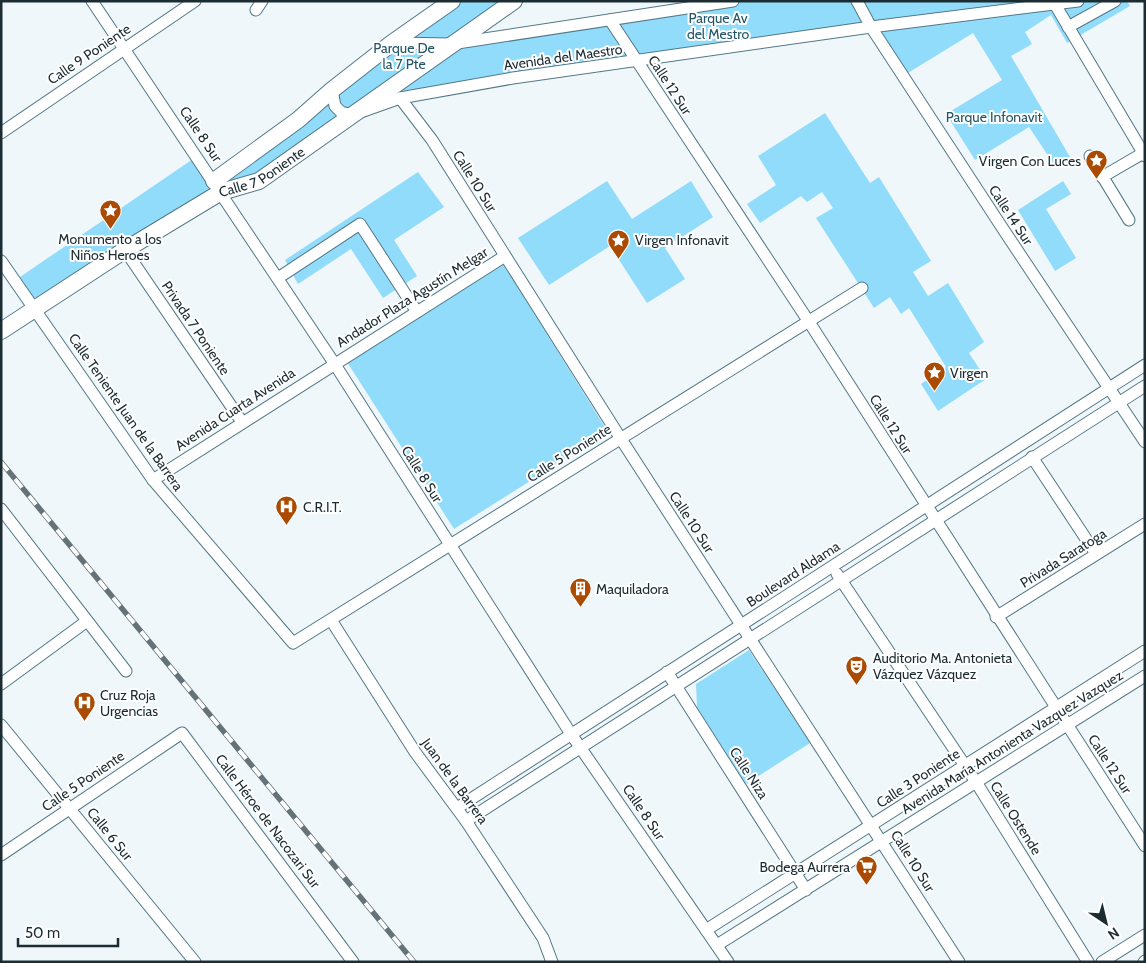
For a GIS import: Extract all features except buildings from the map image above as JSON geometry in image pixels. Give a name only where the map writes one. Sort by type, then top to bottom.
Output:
[{"type":"main road","name":"Calle 7 Poniente","points":[[1,331],[125,250],[218,186],[332,90],[392,43],[452,1]]},
{"type":"main road","name":"Calle 7 Poniente","points":[[218,186],[260,181],[514,1]]},
{"type":"street","name":"Calle 8 Sur","points":[[92,1],[218,186],[334,363],[571,734],[728,962]]},
{"type":"street","name":"Calle 9 Poniente","points":[[1,133],[195,1]]},
{"type":"street","points":[[392,43],[452,44],[733,1]]},
{"type":"street","name":"Calle 14 Sur","points":[[857,1],[1005,232],[1145,442]]},
{"type":"street","name":"Avenida del Maestro","points":[[352,115],[400,98],[514,78],[1054,2],[1078,1]]},
{"type":"street","points":[[1068,27],[1115,1]]},
{"type":"street","points":[[1054,2],[1144,153],[1102,177]]},
{"type":"street","name":"Calle 12 Sur","points":[[610,20],[996,617],[1057,707],[1145,846]]},
{"type":"street","points":[[332,90],[335,106],[341,112],[352,115]]},
{"type":"street","name":"Calle 10 Sur","points":[[400,98],[432,140],[621,439],[873,825],[959,962]]},
{"type":"street","points":[[1090,156],[1129,220]]},
{"type":"street","points":[[278,278],[360,224],[417,312]]},
{"type":"street","name":"Privada 7 Poniente","points":[[125,250],[242,422]]},
{"type":"street","name":"Andador Plaza Agustín Melgar","points":[[334,363],[505,256]]},
{"type":"street","name":"Calle Teniente Juan de la Barrera","points":[[1,261],[153,480],[293,643]]},
{"type":"street","name":"Calle 5 Poniente","points":[[293,643],[862,288]]},
{"type":"street","name":"Avenida Cuarta Avenida","points":[[153,480],[334,363]]},
{"type":"street","name":"Boulevard Aldama","points":[[457,808],[1145,365]]},
{"type":"street","points":[[466,821],[1145,386]]},
{"type":"street","points":[[1032,457],[1096,554]]},
{"type":"street","points":[[1,509],[126,671]]},
{"type":"street","name":"Privada Saratoga","points":[[996,617],[1145,524]]},
{"type":"street","name":"Calle Ostende","points":[[833,566],[976,782],[1088,962]]},
{"type":"street","name":"Juan de la Barrera","points":[[331,620],[415,752],[466,821],[543,938],[552,962]]},
{"type":"street","points":[[1,684],[87,622]]},
{"type":"street","name":"Calle 3 Poniente","points":[[706,930],[1145,651]]},
{"type":"street","name":"Calle Niza","points":[[667,672],[806,890]]},
{"type":"street","name":"Avenida María Antonienta Vazquez Vazquez","points":[[717,944],[1145,676]]},
{"type":"street","name":"Calle 6 Sur","points":[[1,725],[195,962]]},
{"type":"street","name":"Calle 5 Poniente","points":[[1,854],[182,733]]},
{"type":"street","name":"Calle Héroe de Nacozari Sur","points":[[182,733],[354,962]]},
{"type":"street","points":[[1102,962],[1145,935]]},
{"type":"green space","name":"Parque De la 7 Pte","points":[[453,1],[510,1],[259,180],[232,189],[222,178]]},
{"type":"green space","points":[[743,1],[1127,1],[1130,6],[1067,43],[1051,15],[1025,32],[1032,44],[1011,56],[1070,157],[1055,166],[1029,127],[975,160],[946,114],[1002,80],[973,33],[903,76],[871,27],[402,93],[398,83],[461,48],[610,21]]},
{"type":"green space","points":[[825,113],[870,183],[879,177],[931,261],[913,272],[928,296],[948,283],[984,342],[969,353],[986,379],[938,411],[921,384],[946,367],[909,308],[901,314],[890,297],[874,308],[816,218],[833,208],[822,192],[807,202],[801,196],[760,223],[747,204],[776,185],[758,156]]},
{"type":"green space","points":[[193,159],[217,189],[38,304],[20,277]]},
{"type":"green space","points":[[418,172],[444,207],[394,240],[417,276],[383,298],[351,249],[298,284],[285,260]]},
{"type":"green space","points":[[607,181],[632,219],[691,181],[713,217],[665,248],[685,279],[647,303],[610,246],[549,285],[518,238]]},
{"type":"green space","points":[[1063,181],[1071,194],[1046,209],[1076,258],[1055,271],[1018,210]]},
{"type":"green space","points":[[503,264],[608,432],[454,529],[347,362]]},
{"type":"green space","points":[[749,650],[810,743],[746,784],[697,707],[696,684]]},
{"type":"railway","points":[[1,462],[414,962]]},
{"type":"place","name":"Virgen Con Luces","points":[[1097,180]]},
{"type":"place","name":"Monumento a los Niños Heroes","points":[[110,230]]},
{"type":"place","name":"Virgen Infonavit","points":[[619,259]]},
{"type":"place","name":"Virgen","points":[[934,392]]},
{"type":"place","name":"C.R.I.T.","points":[[287,526]]},
{"type":"place","name":"Maquiladora","points":[[580,608]]},
{"type":"place","name":"Auditorio Ma. Antonieta Vázquez Vázquez","points":[[857,685]]},
{"type":"place","name":"Cruz Roja Urgencias","points":[[84,722]]},
{"type":"place","name":"Bodega Aurrera","points":[[866,886]]},
{"type":"park label","name":"Parque Av del Mestro","points":[[718,26]]},
{"type":"park label","name":"Parque Infonavit","points":[[994,117]]}]
